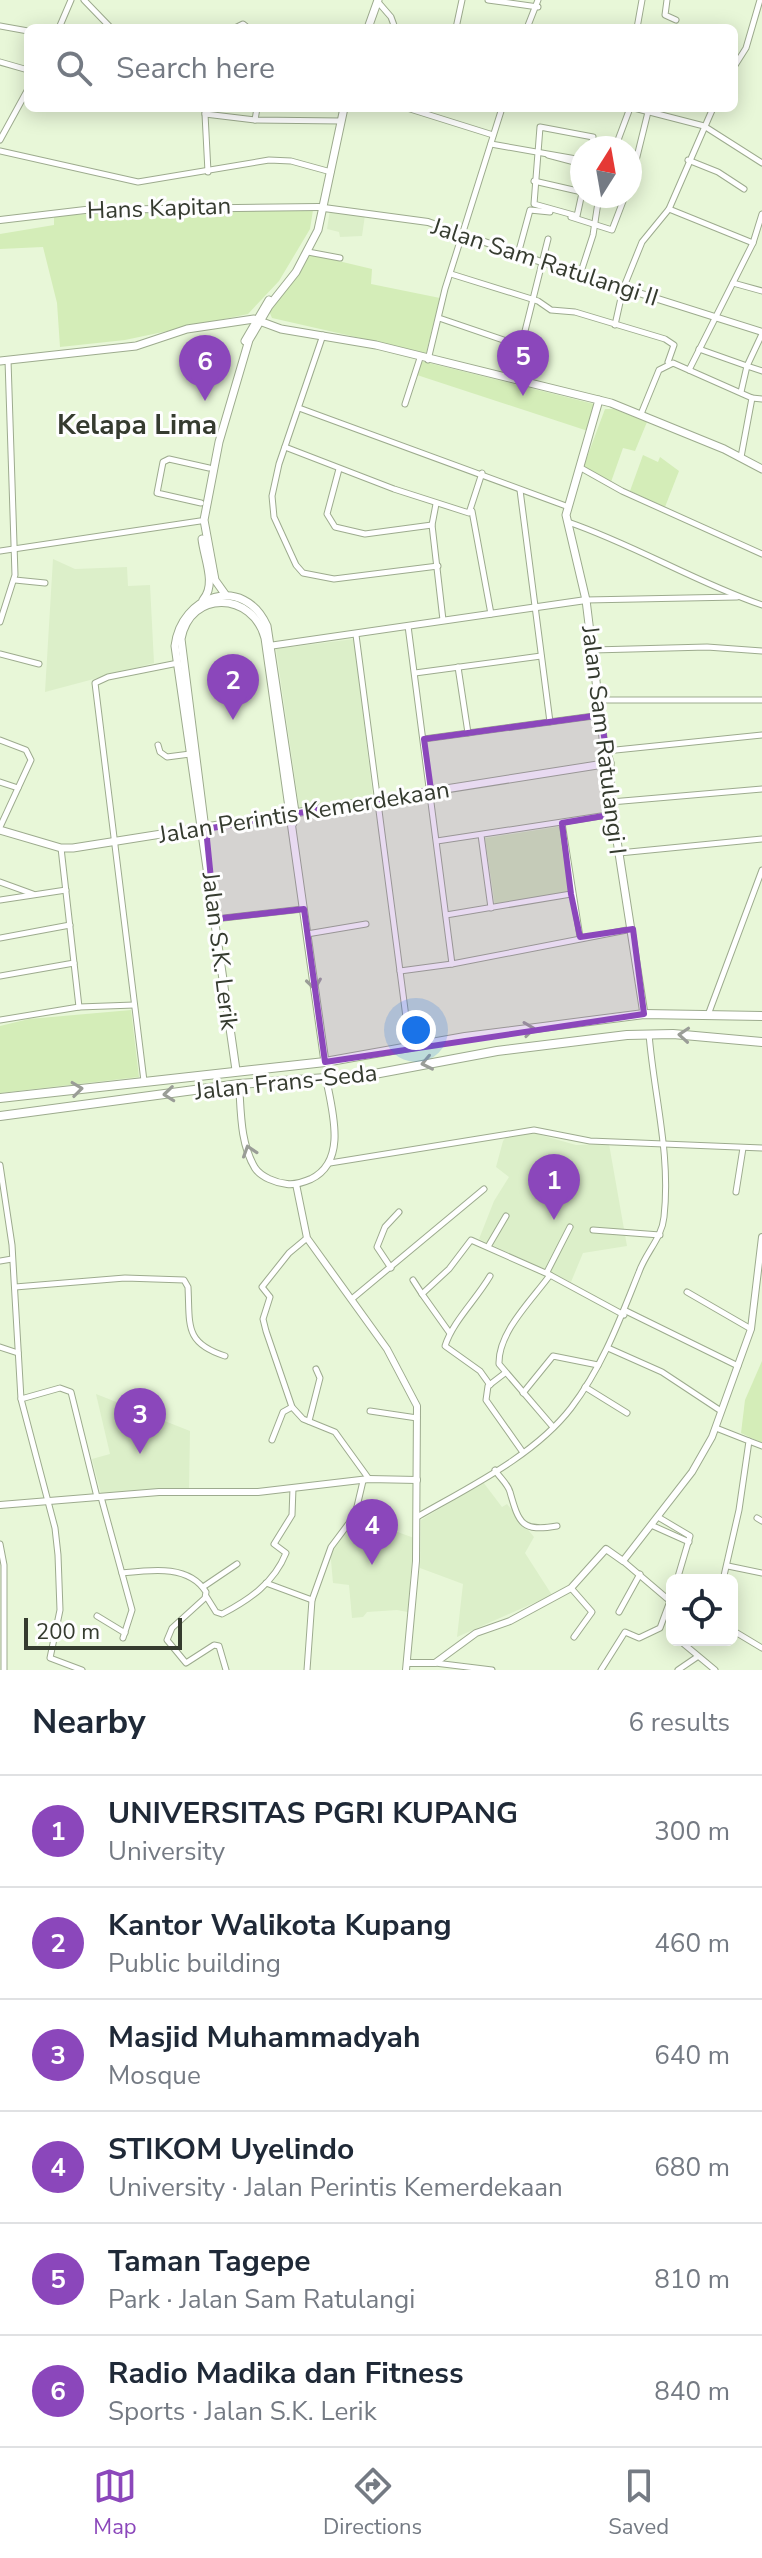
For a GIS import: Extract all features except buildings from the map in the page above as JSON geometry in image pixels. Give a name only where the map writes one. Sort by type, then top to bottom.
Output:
[{"type":"main road","points":[[369,24],[378,1]]},
{"type":"main road","points":[[325,1062],[269,646],[262,616],[219,590],[207,543],[206,501],[224,423],[256,325],[308,252],[322,208],[343,112]]},
{"type":"main road","points":[[203,829],[180,662],[175,646],[180,625],[209,592],[200,521],[201,503],[209,468],[256,325],[310,239],[322,208]]},
{"type":"main road","points":[[4,363],[136,346],[187,329],[256,325],[323,335],[599,400],[641,414],[762,469]]},
{"type":"main road","name":"Jalan Sam Ratulangi I","points":[[599,400],[581,468],[566,506],[567,521],[586,600],[605,751],[610,763],[611,802],[644,1014]]},
{"type":"main road","points":[[199,603],[215,596],[234,598]]},
{"type":"main road","points":[[203,829],[190,754],[180,662],[181,639],[187,622],[199,610],[218,601],[235,603],[251,612],[260,623],[269,646]]},
{"type":"main road","name":"Jalan Perintis Kemerdekaan","points":[[0,828],[61,848],[116,843],[610,763]]},
{"type":"main road","name":"Jalan S.K. Lerik","points":[[203,829],[236,1070]]},
{"type":"main road","name":"Jalan Frans-Seda","points":[[0,1098],[325,1062],[480,1036],[644,1014],[762,1016]]},
{"type":"main road","name":"Jalan Frans-Seda","points":[[0,1116],[239,1084],[369,1075],[497,1051],[649,1033],[762,1042]]},
{"type":"main road","points":[[494,1034],[491,1043],[497,1051]]},
{"type":"main road","points":[[480,1036],[486,1044],[484,1054]]},
{"type":"main road","points":[[46,1093],[44,1102],[47,1110]]},
{"type":"main road","points":[[29,1095],[31,1112]]},
{"type":"street","points":[[61,24],[71,0]]},
{"type":"street","points":[[84,0],[107,24]]},
{"type":"street","points":[[457,24],[462,0]]},
{"type":"street","points":[[488,0],[538,3],[531,24]]},
{"type":"street","points":[[638,24],[642,0]]},
{"type":"street","points":[[667,0],[665,15],[676,20]]},
{"type":"street","points":[[738,61],[752,31],[760,0]]},
{"type":"street","points":[[378,1],[394,24]]},
{"type":"street","points":[[0,26],[24,30]]},
{"type":"street","points":[[0,62],[24,69]]},
{"type":"street","points":[[0,140],[24,96]]},
{"type":"street","points":[[205,112],[208,173]]},
{"type":"street","points":[[211,112],[255,120],[341,121]]},
{"type":"street","points":[[255,120],[256,112]]},
{"type":"street","points":[[420,112],[493,135]]},
{"type":"street","points":[[434,116],[435,112]]},
{"type":"street","points":[[405,404],[439,318],[501,112]]},
{"type":"street","points":[[620,136],[630,112]]},
{"type":"street","points":[[642,136],[648,112],[704,126],[762,163]]},
{"type":"street","points":[[615,325],[623,289],[646,234],[669,209],[711,112]]},
{"type":"street","points":[[579,208],[577,216],[534,204],[536,152],[540,127],[588,136]]},
{"type":"street","points":[[491,144],[570,160]]},
{"type":"street","points":[[0,151],[138,182],[278,160],[329,172]]},
{"type":"street","points":[[688,160],[718,172],[744,189]]},
{"type":"street","points":[[534,181],[570,190]]},
{"type":"street","name":"Jalan Sam Ratulangi II","points":[[322,208],[419,220],[762,333]]},
{"type":"street","name":"Hans Kapitan","points":[[0,220],[85,210],[322,208]]},
{"type":"street","points":[[580,275],[596,208]]},
{"type":"street","points":[[518,254],[531,209],[612,230],[620,208]]},
{"type":"street","points":[[669,209],[753,243]]},
{"type":"street","points":[[689,370],[753,243],[762,214]]},
{"type":"street","points":[[513,379],[548,239]]},
{"type":"street","points":[[308,252],[340,258]]},
{"type":"street","points":[[451,274],[531,300],[551,310],[575,312],[673,343],[675,347],[668,362],[659,370],[641,414]]},
{"type":"street","points":[[733,283],[762,291]]},
{"type":"street","points":[[439,318],[522,346]]},
{"type":"street","points":[[741,392],[747,366],[762,333]]},
{"type":"street","points":[[323,335],[275,478],[272,507],[300,571],[342,579],[438,566]]},
{"type":"street","points":[[699,349],[762,371]]},
{"type":"street","points":[[668,362],[752,398],[762,399]]},
{"type":"street","points":[[0,622],[15,580],[4,363]]},
{"type":"street","points":[[741,457],[752,398]]},
{"type":"street","points":[[299,408],[566,506]]},
{"type":"street","points":[[0,430],[9,428]]},
{"type":"street","points":[[285,447],[436,504],[464,513],[472,511]]},
{"type":"street","points":[[201,503],[157,493],[163,462],[169,459],[209,468]]},
{"type":"street","points":[[581,468],[622,491],[762,554]]},
{"type":"street","points":[[339,469],[328,506],[330,524],[365,534],[432,525]]},
{"type":"street","points":[[482,473],[472,511],[491,614]]},
{"type":"street","points":[[520,489],[550,722]]},
{"type":"street","points":[[436,504],[432,525],[443,620]]},
{"type":"street","points":[[0,551],[200,521]]},
{"type":"street","points":[[567,521],[629,544],[737,597]]},
{"type":"street","points":[[15,580],[45,583]]},
{"type":"street","points":[[269,646],[586,600],[737,597],[761,602]]},
{"type":"street","points":[[408,626],[452,964]]},
{"type":"street","points":[[356,635],[410,1048]]},
{"type":"street","points":[[593,650],[707,647],[762,651]]},
{"type":"street","points":[[0,654],[39,664]]},
{"type":"street","points":[[415,673],[541,656]]},
{"type":"street","points":[[144,1081],[95,683],[108,677],[180,662]]},
{"type":"street","points":[[458,667],[468,733]]},
{"type":"street","points":[[599,700],[762,700]]},
{"type":"street","points":[[424,739],[601,715]]},
{"type":"street","points":[[605,751],[762,735]]},
{"type":"street","points":[[0,740],[26,750],[31,756],[30,766],[0,828]]},
{"type":"street","points":[[158,745],[160,752],[167,757],[190,754]]},
{"type":"street","points":[[0,782],[18,788]]},
{"type":"street","points":[[611,802],[762,789]]},
{"type":"street","points":[[437,841],[615,814]]},
{"type":"street","points":[[562,823],[580,937]]},
{"type":"street","points":[[481,835],[491,908]]},
{"type":"street","points":[[619,853],[762,839]]},
{"type":"street","points":[[61,848],[79,1007]]},
{"type":"street","points":[[708,1015],[762,870]]},
{"type":"street","points":[[0,882],[36,895]]},
{"type":"street","points":[[0,900],[66,890]]},
{"type":"street","points":[[446,915],[571,894]]},
{"type":"street","points":[[215,919],[303,909]]},
{"type":"street","points":[[306,934],[366,924]]},
{"type":"street","points":[[0,938],[70,925]]},
{"type":"street","points":[[400,971],[633,929]]},
{"type":"street","points":[[0,976],[74,963]]},
{"type":"street","points":[[0,1020],[79,1007],[134,1005]]},
{"type":"street","points":[[417,1517],[495,1470],[553,1427],[585,1387],[625,1313],[640,1269],[660,1235],[665,1212],[664,1141],[649,1033]]},
{"type":"street","points":[[326,1078],[334,1136],[330,1163]]},
{"type":"street","points":[[239,1084],[242,1127],[255,1169],[268,1178],[296,1184],[318,1174],[330,1163],[525,1131],[590,1141],[664,1141],[762,1148]]},
{"type":"street","points":[[736,1192],[743,1148]]},
{"type":"street","points":[[0,1165],[15,1287],[21,1399],[48,1502],[58,1555],[60,1610],[50,1658],[82,1670]]},
{"type":"street","points":[[296,1184],[307,1238],[353,1298],[409,1384],[419,1418],[415,1576],[407,1666],[435,1663],[492,1670]]},
{"type":"street","points":[[353,1298],[484,1189]]},
{"type":"street","points":[[391,1268],[377,1247],[385,1227],[399,1212]]},
{"type":"street","points":[[489,1245],[506,1216]]},
{"type":"street","points":[[553,1427],[505,1373],[498,1360],[520,1314],[548,1274],[570,1227]]},
{"type":"street","points":[[593,1230],[660,1235]]},
{"type":"street","points":[[623,1561],[692,1472],[716,1428],[751,1329],[762,1237]]},
{"type":"street","points":[[307,1238],[262,1287],[270,1297],[264,1322],[292,1407],[309,1421],[335,1432],[366,1480]]},
{"type":"street","points":[[422,1294],[449,1269],[471,1240],[489,1245],[738,1366]]},
{"type":"street","points":[[0,1261],[12,1259]]},
{"type":"street","points":[[490,1276],[449,1332],[445,1346],[480,1371],[490,1385]]},
{"type":"street","points":[[15,1287],[125,1278],[185,1281],[192,1335],[205,1349],[225,1356]]},
{"type":"street","points":[[413,1280],[449,1332]]},
{"type":"street","points":[[687,1292],[751,1329]]},
{"type":"street","points":[[0,1347],[18,1353]]},
{"type":"street","points":[[608,1348],[662,1372],[721,1411]]},
{"type":"street","points":[[523,1393],[553,1356],[598,1365]]},
{"type":"street","points":[[309,1421],[320,1381],[316,1369]]},
{"type":"street","points":[[505,1373],[486,1390],[487,1404],[523,1451]]},
{"type":"street","points":[[585,1387],[627,1413]]},
{"type":"street","points":[[21,1399],[60,1388],[71,1392],[132,1615],[124,1635],[97,1616]]},
{"type":"street","points":[[272,1440],[283,1412],[292,1407]]},
{"type":"street","points":[[370,1411],[419,1418]]},
{"type":"street","points":[[716,1428],[762,1446]]},
{"type":"street","points":[[725,1574],[749,1441]]},
{"type":"street","points":[[495,1470],[509,1489],[511,1505],[526,1527],[534,1530],[557,1526]]},
{"type":"street","points":[[0,1505],[293,1488],[366,1480],[417,1480]]},
{"type":"street","points":[[307,1670],[312,1600],[331,1547],[355,1515],[366,1480]]},
{"type":"street","points":[[122,1573],[164,1570],[192,1578],[203,1587],[206,1596],[222,1614],[253,1597],[286,1555],[274,1544],[292,1515],[293,1488]]},
{"type":"street","points":[[658,1517],[690,1536],[679,1574]]},
{"type":"street","points":[[660,1529],[665,1521]]},
{"type":"street","points":[[651,1525],[689,1542]]},
{"type":"street","points":[[0,1544],[4,1565],[4,1670]]},
{"type":"street","points":[[435,1663],[476,1633],[510,1621],[571,1588],[606,1549],[670,1598],[660,1628],[639,1638],[625,1632],[601,1670]]},
{"type":"street","points":[[203,1587],[237,1564]]},
{"type":"street","points":[[728,1566],[762,1573]]},
{"type":"street","points":[[619,1612],[640,1574]]},
{"type":"street","points":[[266,1583],[312,1600]]},
{"type":"street","points":[[571,1588],[592,1612],[574,1637]]},
{"type":"street","points":[[206,1596],[172,1628],[167,1640],[186,1663],[214,1645],[219,1646],[226,1670]]},
{"type":"street","points":[[738,1634],[762,1648]]},
{"type":"street","points":[[685,1646],[715,1670]]},
{"type":"street","points":[[678,1670],[697,1657]]},
{"type":"highlighted area","points":[[601,715],[615,814],[562,823],[571,894],[580,937],[633,929],[644,1014],[325,1062],[304,909],[215,919],[206,829],[431,790],[424,739]]},
{"type":"shaded area","points":[[208,207],[313,210],[310,229],[279,281],[248,314],[125,340],[60,347],[57,303],[43,247],[0,249],[0,234],[54,225],[54,216]]},
{"type":"shaded area","points":[[330,210],[365,215],[362,236],[340,237],[339,232],[327,229]]},
{"type":"shaded area","points":[[309,254],[372,269],[371,284],[440,298],[426,353],[272,318],[269,311]]},
{"type":"shaded area","points":[[421,361],[594,404],[588,431],[417,375]]},
{"type":"shaded area","points":[[605,409],[614,409],[647,422],[635,451],[623,448],[611,482],[583,468]]},
{"type":"shaded area","points":[[643,455],[658,462],[660,457],[679,471],[665,507],[630,491]]},
{"type":"shaded area","points":[[53,559],[75,569],[127,567],[128,586],[150,585],[154,663],[45,692]]},
{"type":"shaded area","points":[[354,639],[373,797],[299,807],[276,649]]},
{"type":"shaded area","points":[[562,826],[572,893],[495,907],[485,838]]},
{"type":"shaded area","points":[[131,1010],[139,1077],[0,1093],[0,1026],[29,1019]]},
{"type":"shaded area","points":[[530,1132],[576,1145],[609,1144],[627,1246],[583,1253],[571,1282],[479,1239],[494,1201],[509,1177],[496,1167],[503,1141],[507,1136]]},
{"type":"shaded area","points":[[762,1361],[762,1443],[741,1433],[745,1400]]},
{"type":"shaded area","points":[[96,1394],[190,1431],[189,1488],[101,1494],[92,1459],[110,1454]]},
{"type":"shaded area","points":[[483,1482],[502,1507],[507,1504],[534,1537],[525,1553],[552,1595],[457,1637],[463,1584],[420,1568],[421,1520]]},
{"type":"shaded area","points":[[357,1517],[414,1538],[410,1581],[413,1613],[397,1610],[367,1612],[363,1617],[352,1618],[349,1585],[333,1583],[330,1549]]},
{"type":"place","name":"Taman Tagepe","points":[[523,396]]},
{"type":"place","name":"Radio Madika dan Fitness","points":[[205,401]]},
{"type":"place","name":"Kantor Walikota Kupang","points":[[233,720]]},
{"type":"place","name":"UNIVERSITAS PGRI KUPANG","points":[[554,1220]]},
{"type":"place","name":"Masjid Muhammadyah","points":[[140,1454]]},
{"type":"place","name":"STIKOM Uyelindo","points":[[372,1565]]},
{"type":"district","name":"Kelapa Lima","points":[[137,424]]}]
